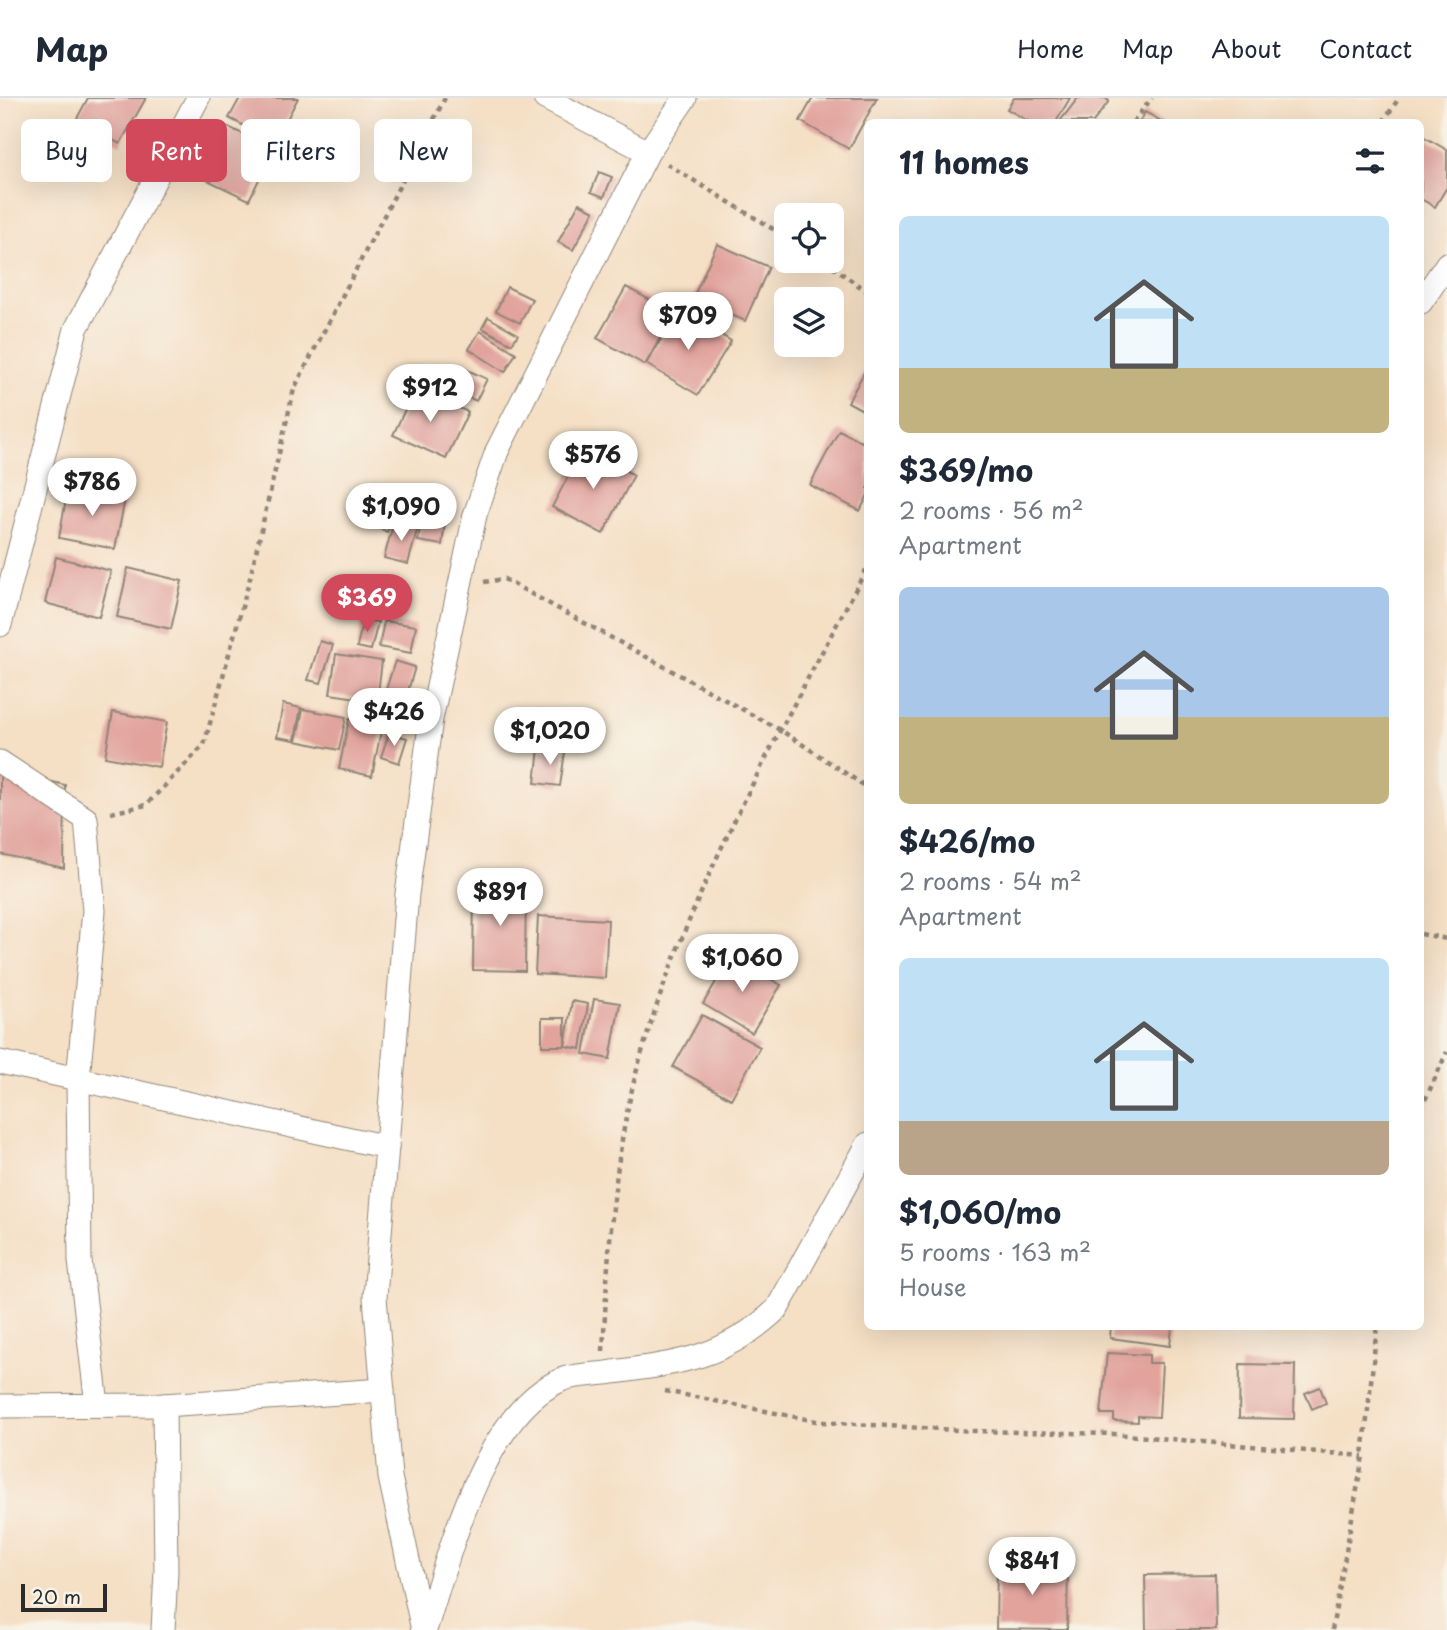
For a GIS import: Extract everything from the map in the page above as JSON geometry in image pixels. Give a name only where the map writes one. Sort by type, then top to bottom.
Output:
[{"type":"street","points":[[0,625],[76,329],[198,98]]},
{"type":"street","points":[[545,98],[648,152]]},
{"type":"street","points":[[424,1630],[390,1477],[375,1297],[409,881],[431,719],[462,585],[475,514],[497,451],[648,152],[685,98]]},
{"type":"street","points":[[1424,298],[1447,264]]},
{"type":"street","points":[[0,762],[86,819],[94,911],[78,1079],[80,1261],[97,1405]]},
{"type":"street","points":[[0,1062],[387,1147]]},
{"type":"street","points":[[424,1630],[458,1525],[481,1472],[505,1430],[527,1405],[562,1380],[678,1363],[733,1344],[757,1328],[778,1309],[864,1151]]},
{"type":"street","points":[[0,1406],[164,1405],[383,1390]]},
{"type":"street","points":[[163,1630],[166,1571],[164,1405]]},
{"type":"path","points":[[86,819],[146,805],[204,746],[250,578],[294,389],[445,98]]},
{"type":"path","points":[[1135,119],[1152,98]]},
{"type":"path","points":[[1385,119],[1399,98]]},
{"type":"path","points":[[648,152],[774,230]]},
{"type":"path","points":[[841,273],[864,289]]},
{"type":"path","points":[[601,1374],[611,1212],[638,1068],[687,922],[864,574]]},
{"type":"path","points":[[462,585],[504,579],[782,731],[864,785]]},
{"type":"path","points":[[1424,935],[1447,939]]},
{"type":"path","points":[[1424,1102],[1447,1052]]},
{"type":"path","points":[[1332,1630],[1363,1456],[1377,1330]]},
{"type":"path","points":[[662,1390],[821,1422],[973,1431],[1114,1434],[1363,1456]]},
{"type":"building","points":[[88,98],[146,98],[134,119],[126,119],[126,133],[120,144],[112,140],[112,119],[77,119]]},
{"type":"building","points":[[240,98],[298,98],[287,119],[241,119],[241,124],[229,118]]},
{"type":"building","points":[[813,98],[877,98],[849,149],[800,121]]},
{"type":"building","points":[[1014,98],[1070,98],[1058,119],[1025,119],[1007,109]]},
{"type":"building","points":[[1078,98],[1105,98],[1109,101],[1095,119],[1062,119]]},
{"type":"building","points":[[1145,112],[1158,119],[1141,119]]},
{"type":"building","points":[[227,126],[241,133],[241,182],[258,182],[249,200],[211,182],[227,182]]},
{"type":"building","points":[[1424,137],[1447,150],[1447,187],[1435,207],[1424,201]]},
{"type":"building","points":[[599,172],[612,177],[604,197],[591,192]]},
{"type":"building","points":[[579,203],[594,211],[573,250],[558,242]]},
{"type":"building","points":[[717,244],[769,267],[745,321],[693,298]]},
{"type":"building","points":[[507,287],[532,299],[520,323],[496,311]]},
{"type":"building","points":[[626,287],[674,313],[645,365],[597,338]]},
{"type":"building","points":[[679,309],[731,341],[698,395],[646,364]]},
{"type":"building","points":[[488,317],[518,334],[512,344],[482,328]]},
{"type":"building","points":[[480,331],[516,353],[505,372],[469,349]]},
{"type":"building","points":[[461,367],[487,379],[476,401],[450,388]]},
{"type":"building","points":[[864,372],[864,411],[848,402]]},
{"type":"building","points":[[415,388],[468,412],[446,459],[393,435]]},
{"type":"building","points":[[839,430],[864,443],[864,503],[860,511],[810,485]]},
{"type":"building","points":[[583,448],[634,475],[603,534],[552,507]]},
{"type":"building","points":[[68,488],[125,499],[115,549],[59,538]]},
{"type":"building","points":[[423,505],[447,509],[442,545],[418,541]]},
{"type":"building","points":[[379,507],[395,515],[387,532],[371,525]]},
{"type":"building","points":[[394,521],[418,527],[408,564],[384,558]]},
{"type":"building","points":[[56,557],[111,571],[99,617],[45,603]]},
{"type":"building","points":[[128,568],[182,581],[171,629],[117,617]]},
{"type":"building","points":[[363,619],[378,622],[371,650],[357,647]]},
{"type":"building","points":[[384,621],[416,626],[411,653],[379,647]]},
{"type":"building","points":[[320,641],[333,645],[321,683],[308,680]]},
{"type":"building","points":[[336,654],[382,661],[377,701],[330,694]]},
{"type":"building","points":[[395,661],[415,667],[403,708],[382,702]]},
{"type":"building","points":[[283,704],[301,708],[295,740],[277,737]]},
{"type":"building","points":[[303,709],[346,717],[339,750],[296,741]]},
{"type":"building","points":[[113,712],[167,722],[159,767],[105,757]]},
{"type":"building","points":[[349,719],[382,726],[372,776],[339,769]]},
{"type":"building","points":[[389,733],[407,738],[399,763],[381,757]]},
{"type":"building","points":[[539,748],[565,752],[560,786],[535,783]]},
{"type":"building","points":[[0,769],[65,785],[64,868],[0,854]]},
{"type":"building","points":[[474,885],[526,886],[525,971],[473,970]]},
{"type":"building","points":[[538,916],[608,920],[605,978],[535,974]]},
{"type":"building","points":[[731,956],[781,985],[752,1033],[703,1004]]},
{"type":"building","points":[[594,999],[620,1003],[610,1059],[584,1054]]},
{"type":"building","points":[[572,1001],[588,1004],[581,1049],[565,1046]]},
{"type":"building","points":[[702,1015],[760,1047],[731,1099],[673,1067]]},
{"type":"building","points":[[542,1018],[565,1018],[565,1046],[542,1046]]},
{"type":"building","points":[[1111,1330],[1172,1330],[1170,1346],[1110,1338]]},
{"type":"building","points":[[1107,1353],[1149,1355],[1149,1363],[1162,1363],[1159,1417],[1138,1416],[1138,1422],[1114,1421],[1114,1414],[1101,1414]]},
{"type":"building","points":[[1240,1364],[1295,1365],[1294,1419],[1239,1418]]},
{"type":"building","points":[[1320,1387],[1326,1403],[1312,1409],[1305,1393]]},
{"type":"building","points":[[997,1565],[1068,1566],[1067,1630],[996,1629]]},
{"type":"building","points":[[1215,1574],[1216,1630],[1146,1630],[1145,1575]]}]
